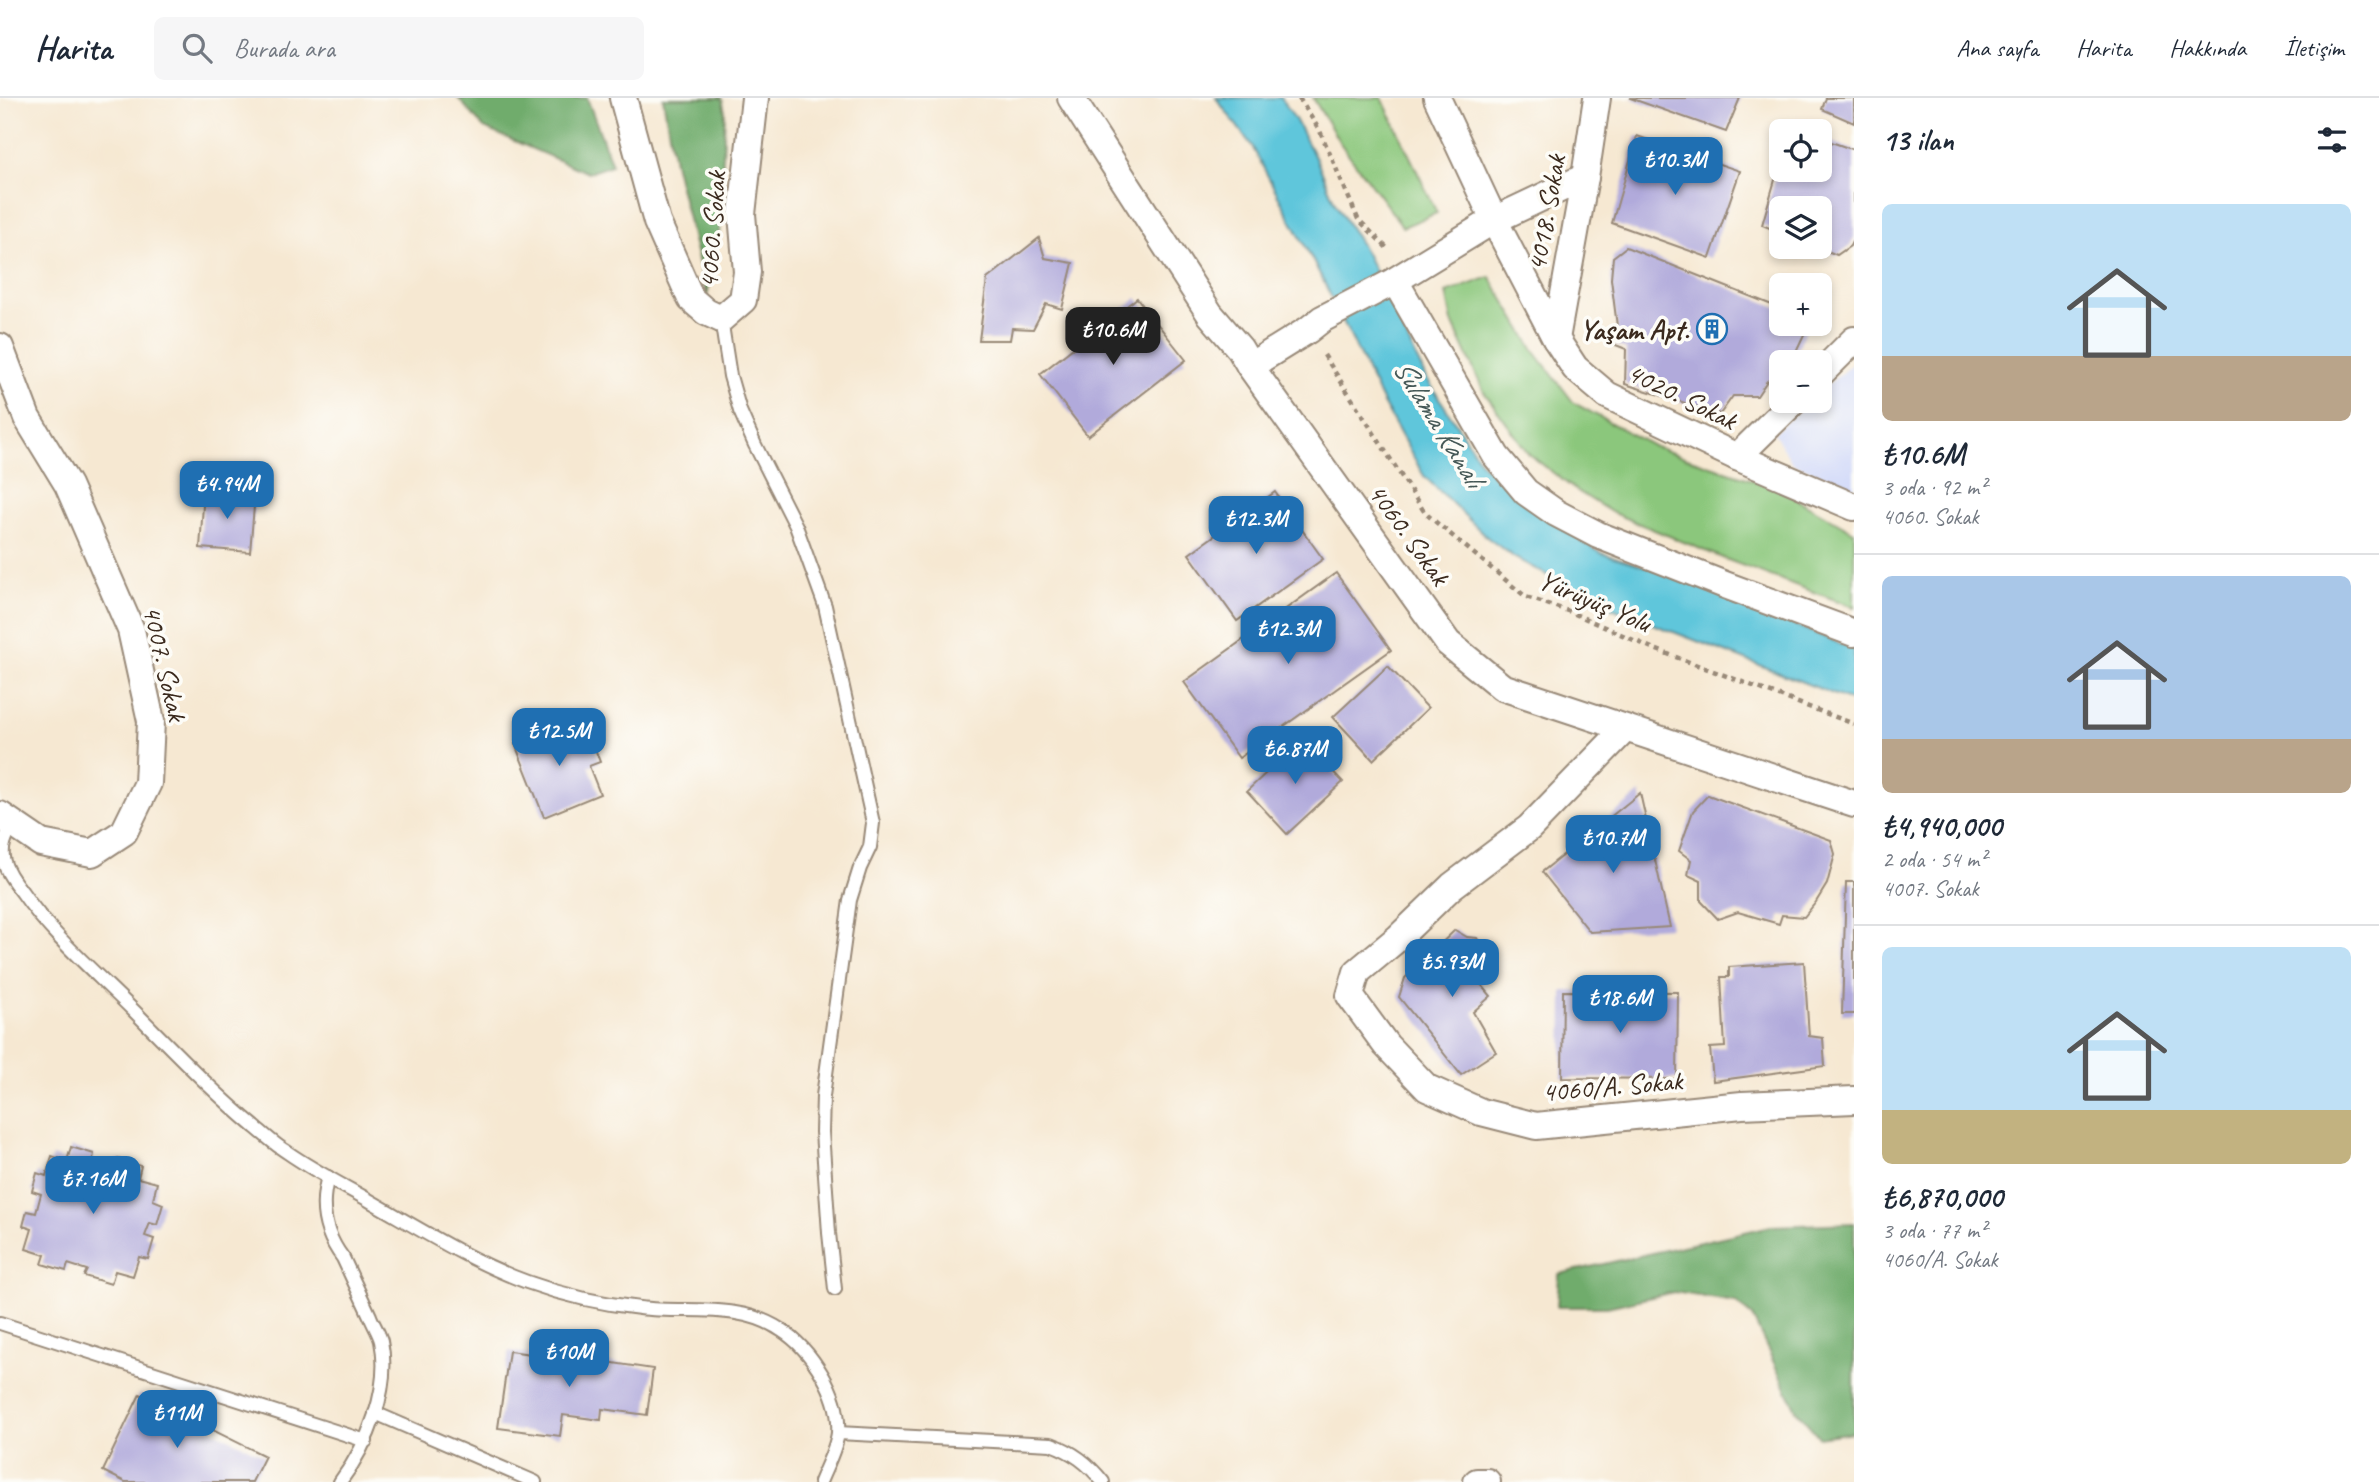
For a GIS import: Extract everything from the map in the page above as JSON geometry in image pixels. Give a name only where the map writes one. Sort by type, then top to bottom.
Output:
[{"type":"street","name":"4060. Sokak","points":[[623,98],[657,222],[691,299],[706,313],[721,319],[743,300],[747,272],[742,214],[755,98]]},
{"type":"street","name":"4060. Sokak","points":[[1071,98],[1210,314],[1241,349],[1250,366],[1448,643],[1502,687],[1854,804]]},
{"type":"street","name":"4020. Sokak","points":[[1437,98],[1494,220],[1556,339],[1575,368],[1607,395],[1737,457],[1854,507]]},
{"type":"street","name":"4018. Sokak","points":[[1556,339],[1597,98]]},
{"type":"street","points":[[1250,366],[1315,324],[1494,220],[1585,177]]},
{"type":"street","points":[[1398,278],[1496,456],[1526,492],[1556,513],[1598,535],[1725,586],[1854,633]]},
{"type":"street","points":[[1832,362],[1854,340]]},
{"type":"street","name":"4007. Sokak","points":[[0,347],[27,418],[68,485],[131,630],[151,721],[148,783],[124,832],[92,853],[41,843],[7,820]]},
{"type":"street","points":[[1737,457],[1782,413]]},
{"type":"street","name":"4060/A. Sokak","points":[[1625,729],[1528,828],[1452,886],[1398,938],[1357,971],[1350,996],[1386,1045],[1427,1088],[1481,1112],[1536,1126],[1742,1105],[1854,1100]]},
{"type":"street","points":[[1477,1482],[1487,1482]]},
{"type":"lane","points":[[721,319],[730,376],[740,411],[796,526],[825,607],[873,823],[870,847],[850,900],[823,1096],[822,1132],[828,1233],[835,1289]]},
{"type":"lane","points":[[7,820],[4,862],[8,873],[39,917],[223,1100],[285,1152],[465,1256],[547,1289],[638,1308],[687,1312],[736,1311],[760,1318],[782,1330],[801,1346],[817,1365],[828,1386],[835,1409],[838,1433],[820,1482]]},
{"type":"lane","points":[[328,1177],[323,1203],[328,1232],[343,1258],[380,1340],[380,1389],[375,1413],[366,1441],[340,1482]]},
{"type":"lane","points":[[0,1323],[366,1441]]},
{"type":"lane","points":[[375,1413],[535,1482]]},
{"type":"lane","points":[[838,1433],[1051,1444],[1081,1459],[1103,1482]]},
{"type":"path","points":[[1299,98],[1320,131],[1359,219],[1398,278]]},
{"type":"path","name":"Yürüyüş Yolu","points":[[1315,324],[1425,513],[1526,597],[1568,611],[1652,648],[1854,724]]},
{"type":"shaded area","points":[[1854,362],[1854,489],[1792,463],[1774,433],[1796,413],[1832,413],[1832,381]]},
{"type":"green space","points":[[458,98],[587,98],[612,165],[588,173],[484,128]]},
{"type":"green space","points":[[663,98],[722,98],[725,112],[720,227],[707,297],[674,162]]},
{"type":"green space","points":[[1313,98],[1382,98],[1437,213],[1403,227],[1340,143]]},
{"type":"green space","points":[[1490,277],[1535,352],[1574,403],[1655,447],[1779,489],[1854,532],[1854,607],[1725,559],[1613,513],[1574,489],[1529,454],[1484,392],[1452,322],[1446,293]]},
{"type":"green space","points":[[1854,1223],[1854,1432],[1819,1437],[1796,1410],[1752,1316],[1735,1302],[1674,1292],[1607,1307],[1557,1307],[1559,1274],[1771,1226]]},
{"type":"water","name":"Sulama Kanalı","points":[[1216,98],[1281,98],[1318,163],[1335,203],[1366,253],[1425,376],[1482,464],[1527,505],[1601,553],[1661,571],[1854,649],[1854,702],[1599,603],[1515,558],[1488,538],[1424,476],[1383,403],[1323,280],[1252,146]]},
{"type":"building","points":[[1630,98],[1740,98],[1726,132]]},
{"type":"building","points":[[1826,98],[1854,98],[1854,123],[1822,109]]},
{"type":"building","points":[[1637,136],[1740,171],[1710,258],[1612,223]]},
{"type":"building","points":[[1832,142],[1854,150],[1854,238],[1850,246],[1837,255],[1832,253],[1832,196],[1770,196],[1774,182],[1832,182]]},
{"type":"building","points":[[1769,201],[1769,228],[1762,225]]},
{"type":"building","points":[[1039,238],[1045,258],[1073,263],[1062,309],[1046,304],[1033,329],[1012,328],[1010,340],[979,340],[987,279]]},
{"type":"building","name":"Yaşam Apt.","points":[[1626,247],[1769,304],[1769,336],[1803,336],[1797,350],[1769,350],[1769,380],[1757,396],[1733,396],[1720,414],[1625,384],[1626,349],[1613,344],[1618,334],[1611,279],[1613,257]]},
{"type":"building","points":[[1137,298],[1186,360],[1088,436],[1040,374]]},
{"type":"building","points":[[204,491],[255,495],[250,552],[200,548]]},
{"type":"building","points":[[1275,492],[1323,559],[1237,621],[1189,554]]},
{"type":"building","points":[[1336,573],[1391,650],[1239,758],[1184,682]]},
{"type":"building","points":[[1388,666],[1428,708],[1373,760],[1333,717]]},
{"type":"building","points":[[571,722],[581,746],[592,741],[600,762],[589,766],[600,794],[544,817],[515,744]]},
{"type":"building","points":[[1302,739],[1343,782],[1287,834],[1247,791]]},
{"type":"building","points":[[1640,793],[1670,927],[1590,932],[1542,872]]},
{"type":"building","points":[[1708,795],[1831,840],[1835,854],[1827,884],[1804,917],[1782,915],[1779,924],[1738,912],[1718,919],[1701,901],[1701,881],[1688,875],[1691,860],[1679,851],[1693,811]]},
{"type":"building","points":[[1846,882],[1854,882],[1854,1014],[1842,1014]]},
{"type":"building","points":[[1455,930],[1467,937],[1477,938],[1494,970],[1480,983],[1491,996],[1473,1012],[1496,1052],[1461,1075],[1399,997],[1405,978]]},
{"type":"building","points":[[1804,962],[1809,1036],[1823,1038],[1825,1066],[1713,1081],[1710,1048],[1725,1047],[1721,977],[1729,977],[1729,967]]},
{"type":"building","points":[[1563,991],[1678,992],[1677,1079],[1562,1078]]},
{"type":"building","points":[[71,1147],[94,1154],[92,1164],[115,1171],[118,1159],[141,1166],[138,1178],[157,1183],[153,1200],[163,1204],[157,1225],[150,1223],[145,1236],[154,1239],[148,1259],[139,1257],[133,1276],[115,1271],[111,1284],[84,1276],[87,1270],[68,1264],[66,1271],[42,1264],[45,1255],[26,1249],[32,1229],[23,1226],[27,1211],[36,1213],[41,1194],[32,1191],[37,1173],[46,1176],[52,1156],[67,1161]]},
{"type":"building","points":[[554,1345],[607,1351],[606,1362],[653,1369],[647,1415],[602,1409],[601,1420],[563,1415],[560,1436],[498,1428],[509,1351],[552,1357]]},
{"type":"building","points":[[140,1394],[265,1456],[252,1482],[125,1482],[103,1471]]},
{"type":"place","name":"Yaşam Apt.","points":[[1712,329]]}]
